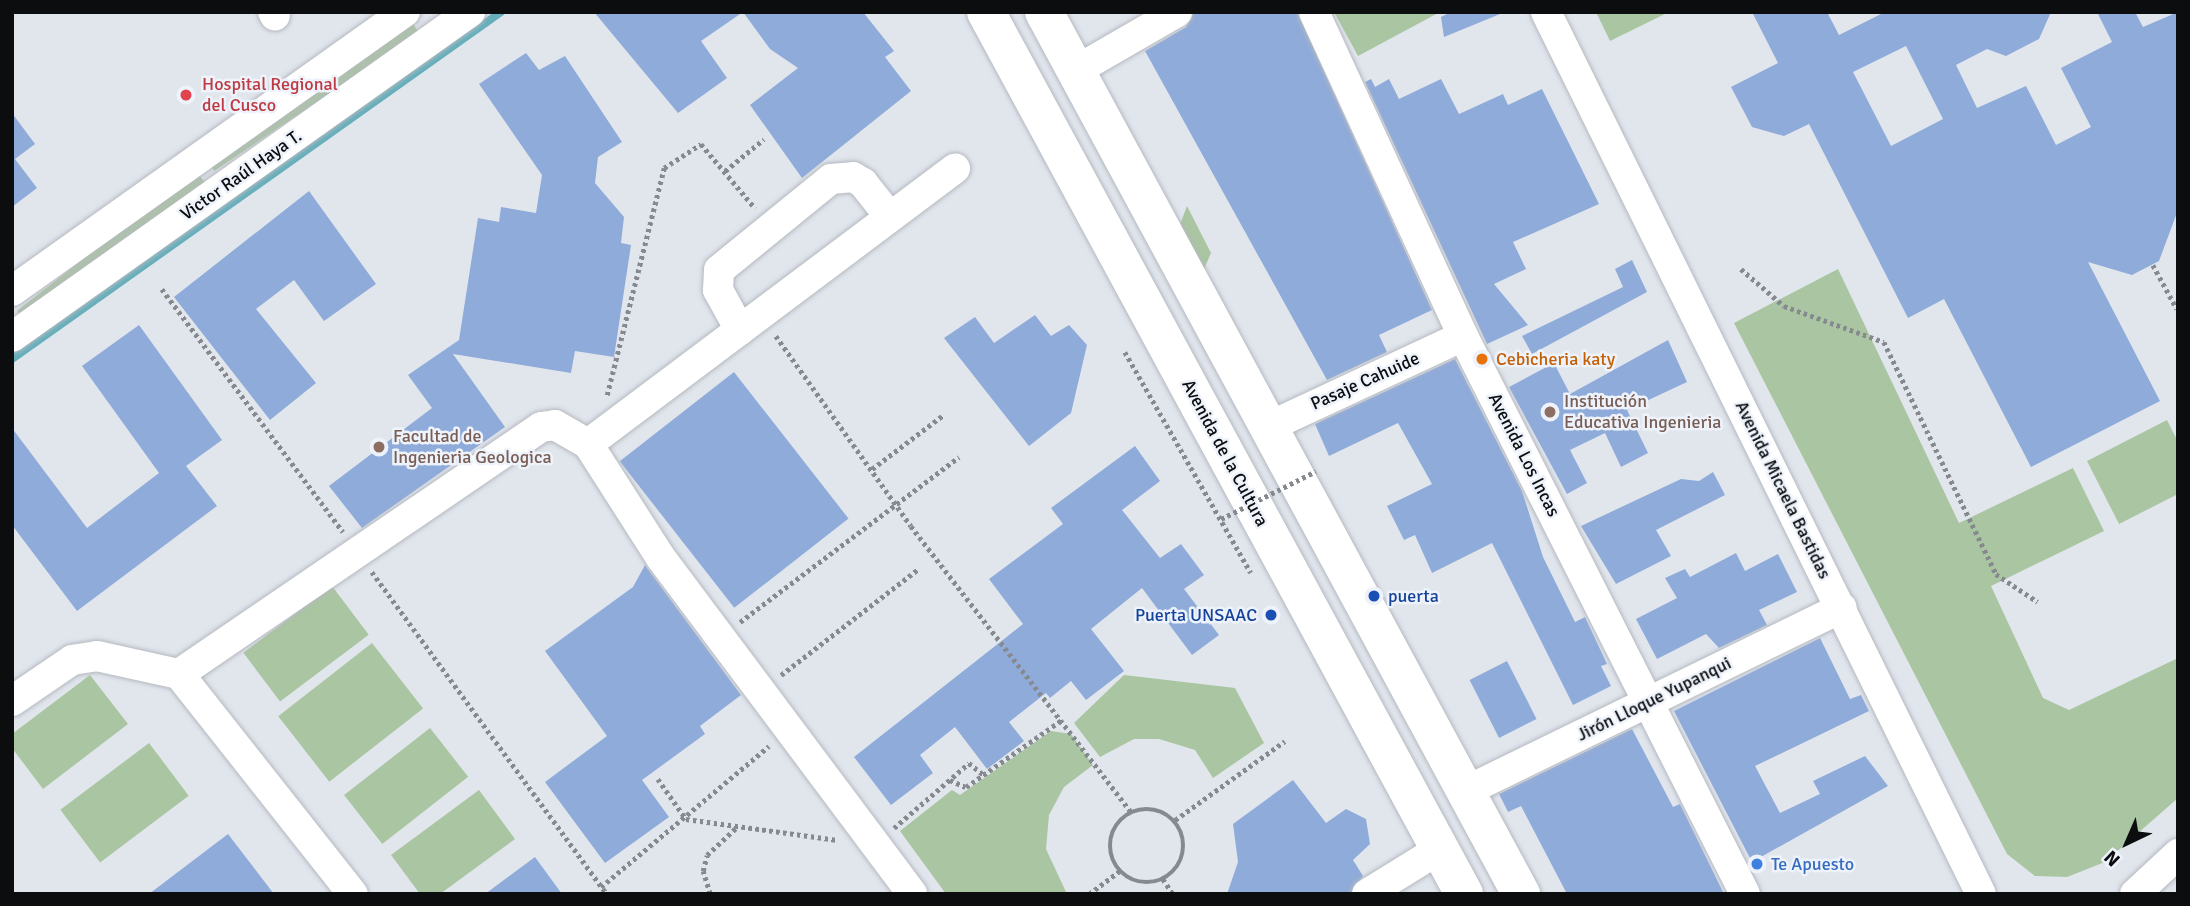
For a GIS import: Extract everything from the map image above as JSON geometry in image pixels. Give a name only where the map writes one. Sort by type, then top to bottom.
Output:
[{"type":"highway","name":"Avenida de la Cultura","points":[[986,12],[1464,894]]},
{"type":"highway","points":[[1044,12],[1521,894]]},
{"type":"street","points":[[12,291],[405,12]]},
{"type":"street","name":"Victor Raúl Haya T.","points":[[12,337],[435,22],[470,12]]},
{"type":"street","points":[[1076,71],[1177,12]]},
{"type":"street","name":"Avenida Los Incas","points":[[1314,12],[1463,336],[1650,701],[1745,894]]},
{"type":"street","name":"Avenida Micaela Bastidas","points":[[1546,12],[1984,889]]},
{"type":"street","points":[[588,444],[955,168]]},
{"type":"street","points":[[740,330],[718,290],[719,270],[770,226],[841,176],[863,183],[890,217]]},
{"type":"street","name":"Pasaje Cahuide","points":[[1268,427],[1463,336]]},
{"type":"street","points":[[180,674],[541,427],[569,429],[588,444],[677,580],[912,894]]},
{"type":"street","name":"Jirón Lloque Yupanqui","points":[[1466,791],[1842,608]]},
{"type":"street","points":[[12,701],[72,660],[97,656],[180,674],[353,894]]},
{"type":"street","points":[[1367,894],[1440,849]]},
{"type":"street","points":[[2135,894],[2178,854]]},
{"type":"path","points":[[725,171],[765,139]]},
{"type":"path","points":[[606,401],[658,175],[697,142],[725,171],[770,226]]},
{"type":"path","points":[[2153,265],[2177,309]]},
{"type":"path","points":[[1741,269],[1784,306],[1884,342],[1996,574],[2038,602]]},
{"type":"path","points":[[162,289],[348,538]]},
{"type":"path","points":[[770,328],[896,504],[1063,719],[1131,812]]},
{"type":"path","points":[[1125,352],[1253,576]]},
{"type":"path","points":[[872,469],[942,416]]},
{"type":"path","points":[[736,625],[959,457]]},
{"type":"path","points":[[1221,519],[1316,471]]},
{"type":"path","points":[[367,565],[607,894]]},
{"type":"path","points":[[775,680],[918,569]]},
{"type":"path","points":[[950,780],[966,788],[1063,719]]},
{"type":"path","points":[[601,887],[686,819],[776,740]]},
{"type":"path","points":[[1174,820],[1285,741]]},
{"type":"path","points":[[891,831],[969,763],[984,775]]},
{"type":"path","points":[[658,779],[686,819],[850,842]]},
{"type":"path","points":[[1154,809],[1174,820],[1184,853],[1163,880],[1140,883],[1120,871],[1110,838],[1131,812],[1154,809]]},
{"type":"path","points":[[710,894],[703,871],[707,855],[736,828]]},
{"type":"path","points":[[1089,894],[1120,871]]},
{"type":"path","points":[[1163,880],[1173,894]]},
{"type":"green space","points":[[1334,12],[1440,12],[1358,56]]},
{"type":"green space","points":[[1596,12],[1669,12],[1610,41]]},
{"type":"green space","points":[[409,18],[419,33],[214,171],[204,156]]},
{"type":"green space","points":[[196,171],[206,184],[27,323],[17,311]]},
{"type":"green space","points":[[1187,206],[1211,253],[1202,274],[1178,230]]},
{"type":"green space","points":[[1838,269],[1959,523],[2073,468],[2104,531],[1991,586],[2043,698],[2069,710],[2178,658],[2178,798],[2105,862],[2067,877],[2035,876],[2007,854],[1734,323]]},
{"type":"green space","points":[[2167,420],[2178,442],[2178,494],[2119,524],[2087,461]]},
{"type":"green space","points":[[332,586],[369,635],[280,702],[243,653]]},
{"type":"green space","points":[[372,643],[423,708],[329,782],[278,716]]},
{"type":"green space","points":[[90,675],[128,724],[43,789],[12,748],[12,734]]},
{"type":"green space","points":[[1124,675],[1235,688],[1264,743],[1213,778],[1195,750],[1159,739],[1134,739],[1100,757],[1074,723]]},
{"type":"green space","points":[[430,728],[468,777],[382,844],[344,795]]},
{"type":"green space","points":[[1051,731],[1071,734],[1093,765],[1064,787],[1049,815],[1046,849],[1066,892],[946,894],[900,831],[952,790],[960,795]]},
{"type":"green space","points":[[149,743],[189,796],[100,863],[60,810]]},
{"type":"green space","points":[[479,790],[515,839],[440,894],[420,894],[391,855]]},
{"type":"building","points":[[594,12],[743,12],[701,41],[727,78],[678,113]]},
{"type":"building","points":[[743,12],[863,12],[894,51],[885,57],[911,91],[802,178],[750,105],[798,68],[770,49]]},
{"type":"building","points":[[1194,12],[1297,12],[1432,310],[1379,335],[1387,352],[1327,380],[1145,51],[1186,27]]},
{"type":"building","points":[[1451,12],[1505,12],[1444,37],[1441,17]]},
{"type":"building","points":[[1752,12],[1827,12],[1839,35],[1885,12],[2051,12],[2039,39],[2006,56],[1987,49],[1956,65],[1977,108],[2026,86],[2056,145],[2091,127],[2061,68],[2112,42],[2097,12],[2135,12],[2143,27],[2178,12],[2178,210],[2159,261],[2132,275],[2088,262],[2160,401],[2031,467],[1944,299],[1908,318],[1809,124],[1784,136],[1752,127],[1731,87],[1778,63]],"holes":[[[1906,46],[1943,119],[1891,146],[1853,72]]]},
{"type":"building","points":[[526,53],[539,70],[565,56],[622,142],[598,157],[595,183],[624,217],[621,243],[631,245],[614,357],[575,351],[571,373],[453,354],[505,427],[362,528],[329,486],[432,408],[408,375],[459,340],[478,218],[499,222],[501,207],[536,213],[542,175],[479,84]]},
{"type":"building","points":[[1371,79],[1375,87],[1389,79],[1399,99],[1441,79],[1459,114],[1503,94],[1508,105],[1542,89],[1599,204],[1513,242],[1526,269],[1494,284],[1528,325],[1487,344],[1365,82]]},
{"type":"building","points":[[12,113],[35,144],[15,159],[37,188],[12,207]]},
{"type":"building","points":[[309,191],[376,284],[324,321],[294,280],[256,309],[316,383],[270,420],[174,297]]},
{"type":"building","points":[[1632,260],[1647,292],[1532,354],[1522,336],[1623,287],[1615,269]]},
{"type":"building","points":[[1035,315],[1051,336],[1069,325],[1087,345],[1071,413],[1029,446],[944,338],[975,317],[994,343]]},
{"type":"building","points":[[139,325],[222,440],[186,466],[217,506],[77,611],[12,525],[12,428],[87,528],[159,473],[82,366]]},
{"type":"building","points":[[1668,340],[1687,382],[1627,410],[1648,453],[1621,467],[1605,433],[1570,450],[1587,483],[1567,494],[1509,387],[1554,363],[1570,394]]},
{"type":"building","points":[[1455,359],[1522,491],[1543,557],[1575,622],[1585,617],[1607,664],[1601,666],[1611,686],[1573,705],[1492,543],[1432,573],[1415,535],[1404,540],[1387,506],[1432,484],[1398,423],[1329,456],[1315,424]]},
{"type":"building","points":[[734,372],[849,519],[734,608],[620,461]]},
{"type":"building","points":[[1135,446],[1160,481],[1122,510],[1160,558],[1181,544],[1204,575],[1184,589],[1219,635],[1192,655],[1142,588],[1091,629],[1124,671],[1086,700],[1071,681],[1050,698],[1046,693],[1009,722],[1024,741],[987,769],[955,727],[920,755],[933,773],[891,805],[854,757],[1023,624],[989,579],[1063,524],[1051,508]]},
{"type":"building","points":[[1713,472],[1725,495],[1656,530],[1671,556],[1616,584],[1581,526],[1681,479],[1699,481]]},
{"type":"building","points":[[1736,553],[1745,571],[1778,554],[1797,592],[1759,610],[1767,625],[1719,648],[1706,634],[1657,659],[1636,619],[1677,598],[1665,578],[1685,569],[1690,577]]},
{"type":"building","points":[[645,565],[741,695],[700,726],[705,734],[642,780],[669,817],[605,863],[545,782],[607,736],[545,651],[633,587]]},
{"type":"building","points":[[1820,638],[1850,699],[1861,695],[1869,711],[1755,766],[1780,813],[1820,794],[1813,781],[1865,756],[1888,786],[1752,862],[1674,711]]},
{"type":"building","points":[[1507,661],[1537,719],[1499,738],[1470,680]]},
{"type":"building","points":[[1632,729],[1673,807],[1680,804],[1724,894],[1567,894],[1521,806],[1508,812],[1499,794]]},
{"type":"building","points":[[1293,780],[1326,823],[1346,809],[1366,819],[1370,844],[1353,860],[1363,876],[1350,894],[1227,894],[1238,862],[1233,824]]},
{"type":"building","points":[[228,834],[274,894],[149,894]]},
{"type":"building","points":[[535,857],[562,894],[485,894]]},
{"type":"waterway","points":[[12,359],[501,12]]},
{"type":"place","name":"Hospital Regional del Cusco","points":[[186,95]]},
{"type":"place","name":"Cebicheria katy","points":[[1482,359]]},
{"type":"place","name":"Institución Educativa Ingenieria","points":[[1550,412]]},
{"type":"place","name":"Facultad de Ingenieria Geologica","points":[[379,447]]},
{"type":"place","name":"puerta","points":[[1374,596]]},
{"type":"place","name":"Puerta UNSAAC","points":[[1271,615]]},
{"type":"place","name":"Te Apuesto","points":[[1757,864]]}]
